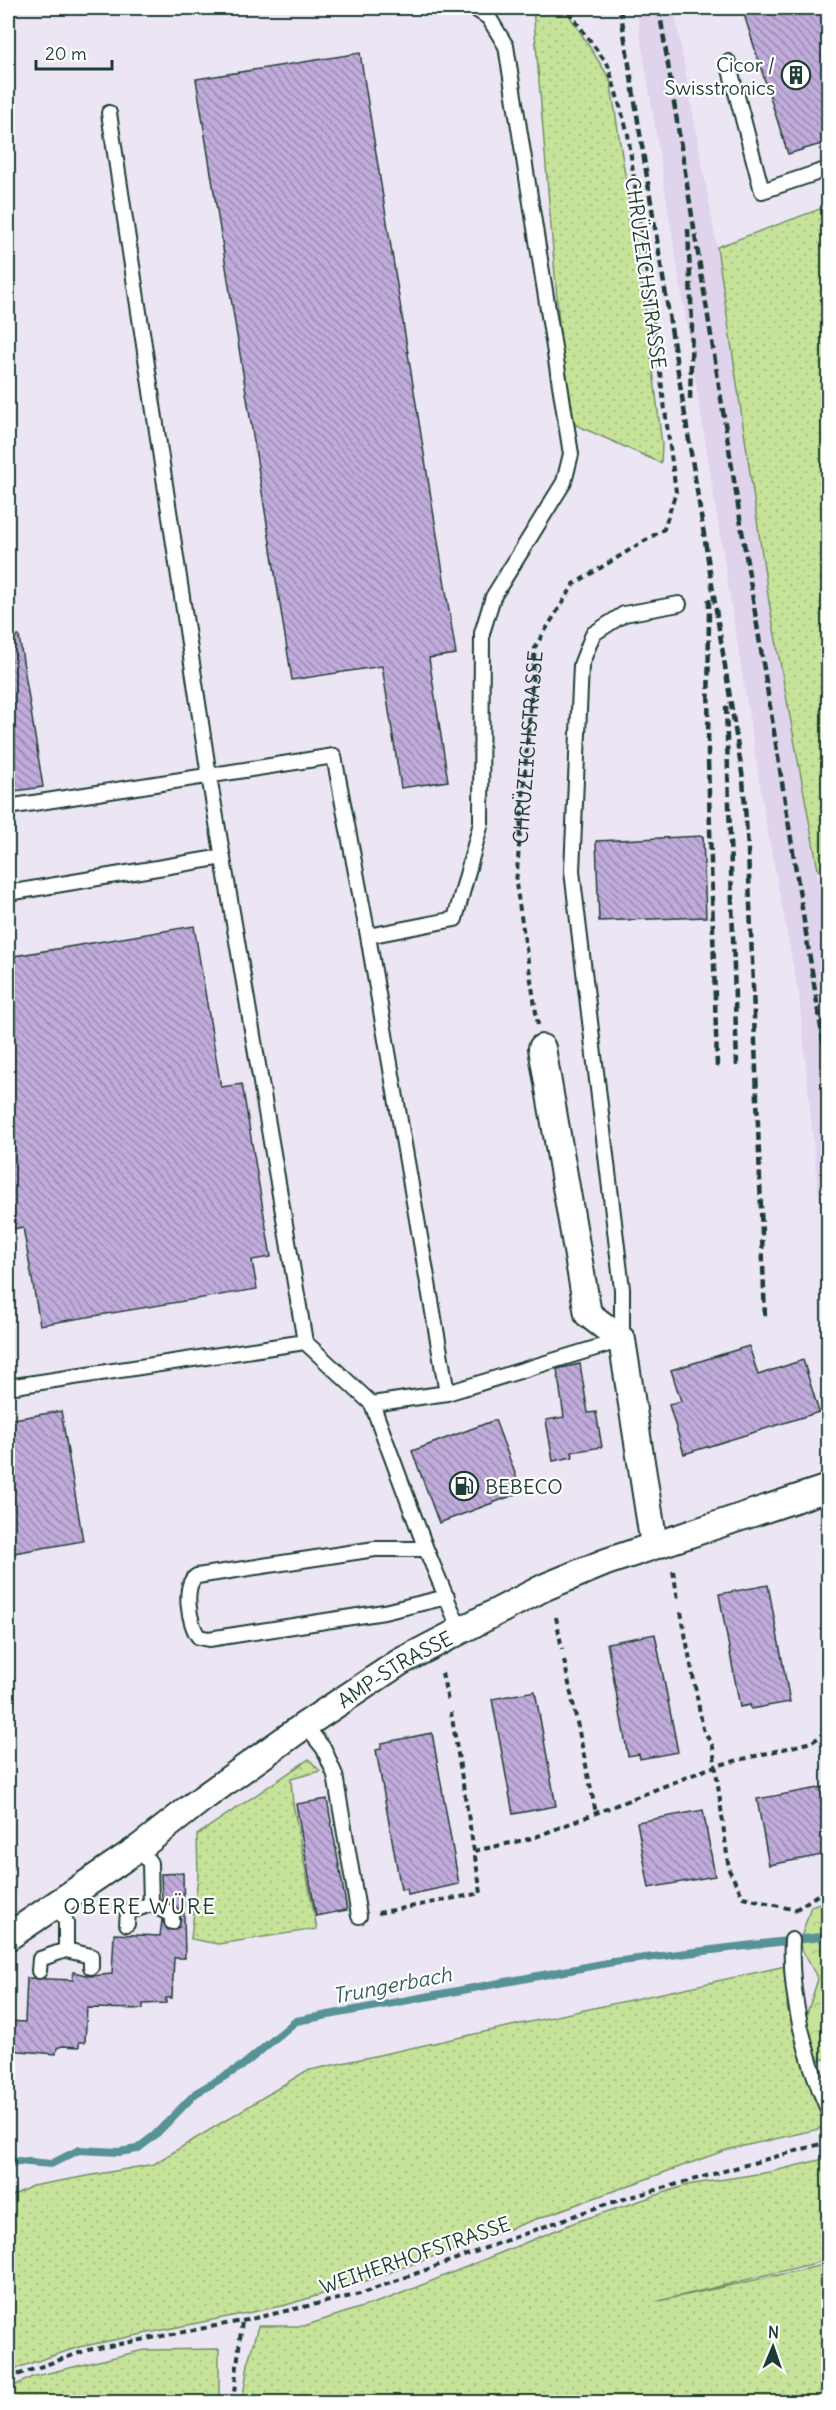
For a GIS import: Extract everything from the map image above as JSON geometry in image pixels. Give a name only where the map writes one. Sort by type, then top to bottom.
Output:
[{"type":"street","points":[[542,1048],[588,1314],[622,1340],[654,1545]]},
{"type":"street","name":"AMP-STRASSE","points":[[8,1937],[58,1906],[139,1848],[203,1798],[365,1683],[460,1630],[545,1587],[654,1545],[828,1488]]},
{"type":"lane","points":[[368,936],[455,919],[481,823],[482,633],[493,597],[564,483],[571,454],[506,46],[489,18],[474,8]]},
{"type":"lane","points":[[729,62],[762,191],[828,169]]},
{"type":"lane","points":[[109,113],[209,776],[304,1342],[372,1404],[426,1549],[460,1630]]},
{"type":"lane","points":[[372,1404],[447,1394],[622,1340],[622,1289],[572,871],[580,665],[593,634],[624,614],[679,604]]},
{"type":"lane","points":[[8,807],[334,756],[368,936],[447,1394]]},
{"type":"lane","points":[[8,893],[223,857]]},
{"type":"lane","points":[[8,1387],[304,1342]]},
{"type":"lane","points":[[426,1549],[375,1549],[197,1576],[190,1581],[188,1589],[194,1629],[199,1637],[208,1639],[384,1612],[447,1597]]},
{"type":"lane","points":[[305,1725],[324,1749],[335,1774],[359,1916]]},
{"type":"lane","points":[[139,1848],[150,1863],[151,1904]]},
{"type":"lane","points":[[127,1924],[128,1912],[151,1904],[172,1915],[171,1922]]},
{"type":"lane","points":[[58,1906],[66,1922],[66,1950]]},
{"type":"lane","points":[[792,1940],[791,1966],[803,2030],[828,2110]]},
{"type":"lane","points":[[39,1971],[40,1959],[66,1950],[91,1956],[91,1967]]},
{"type":"path","name":"CHRÜZEICHSTRASSE","points":[[542,1048],[516,884],[535,647],[574,584],[664,529],[676,492],[628,134],[608,65],[566,8]]},
{"type":"path","points":[[673,1571],[678,1599]]},
{"type":"path","points":[[681,1612],[703,1729],[713,1747],[729,1870],[742,1897],[795,1910],[828,1888]]},
{"type":"path","points":[[556,1617],[562,1649]]},
{"type":"path","points":[[564,1660],[596,1814]]},
{"type":"path","points":[[442,1673],[448,1701]]},
{"type":"path","points":[[359,1916],[481,1893],[450,1712]]},
{"type":"path","points":[[474,1851],[533,1838],[714,1766],[812,1742],[828,1731]]},
{"type":"path","name":"WEIHERHOFSTRASSE","points":[[8,2378],[88,2350],[242,2321],[360,2294],[606,2204],[828,2142]]},
{"type":"path","points":[[233,2403],[242,2321]]},
{"type":"shaded area","points":[[636,8],[674,8],[717,247],[796,753],[826,925],[828,1292],[799,996],[766,823]]},
{"type":"green space","points":[[533,8],[563,8],[566,10],[610,79],[644,296],[662,445],[661,463],[567,421]]},
{"type":"green space","points":[[828,206],[828,878],[818,870],[769,602],[717,247]]},
{"type":"green space","points":[[309,1759],[320,1771],[291,1779],[293,1804],[317,1929],[218,1944],[191,1939],[198,1876],[197,1835]]},
{"type":"green space","points":[[828,1900],[828,2058],[816,2061],[802,2029],[818,1979],[799,1944],[811,1906]]},
{"type":"green space","points":[[790,1965],[787,2008],[828,2117],[828,2127],[726,2150],[366,2281],[286,2305],[79,2347],[8,2371],[8,2198],[32,2186],[154,2164],[306,2071]]},
{"type":"green space","points":[[828,2158],[828,2260],[659,2301],[828,2264],[828,2402],[242,2402],[249,2358],[258,2326],[304,2326],[390,2298],[576,2222],[687,2185],[770,2172]]},
{"type":"green space","points":[[219,2349],[219,2402],[8,2402],[8,2389],[32,2377],[144,2350]]},
{"type":"building","name":"Cicor / Swisstronics","points":[[742,8],[828,8],[828,142],[788,154]]},
{"type":"building","points":[[360,53],[456,654],[429,658],[448,781],[401,788],[382,666],[292,680],[196,79]]},
{"type":"building","points":[[19,636],[43,787],[8,792],[8,637]]},
{"type":"building","points":[[703,836],[706,917],[599,921],[596,841]]},
{"type":"building","points":[[194,926],[221,1087],[242,1084],[271,1257],[252,1260],[257,1289],[40,1325],[23,1227],[8,1230],[8,957]]},
{"type":"building","points":[[749,1346],[758,1375],[803,1360],[819,1412],[684,1454],[669,1405],[681,1401],[671,1370]]},
{"type":"building","points":[[580,1364],[588,1413],[596,1412],[602,1447],[572,1452],[573,1457],[553,1461],[546,1420],[564,1417],[557,1369]]},
{"type":"building","points":[[61,1411],[83,1541],[8,1554],[8,1420]]},
{"type":"building","points":[[495,1420],[522,1492],[439,1523],[412,1451]]},
{"type":"building","points":[[768,1585],[790,1702],[751,1709],[750,1705],[740,1707],[719,1594]]},
{"type":"building","points":[[655,1634],[678,1752],[640,1759],[639,1754],[628,1756],[607,1643]]},
{"type":"building","points":[[535,1691],[556,1806],[513,1814],[492,1699]]},
{"type":"building","points":[[432,1733],[459,1884],[408,1895],[407,1889],[401,1890],[376,1750],[381,1749],[381,1743]]},
{"type":"building","points":[[824,1787],[828,1813],[828,1854],[769,1865],[757,1799]]},
{"type":"building","points":[[327,1799],[347,1910],[316,1916],[296,1804]]},
{"type":"building","points":[[703,1810],[715,1876],[649,1888],[637,1822]]},
{"type":"building","points":[[183,1873],[185,1958],[174,1958],[172,1998],[166,1998],[166,2003],[143,2004],[143,2009],[87,2008],[85,2042],[79,2042],[79,2047],[62,2046],[57,2048],[56,2054],[8,2050],[8,2021],[25,2022],[27,1978],[73,1980],[73,1972],[90,1976],[112,1974],[114,1934],[160,1936],[162,1920],[168,1930],[179,1927],[179,1910],[162,1900],[161,1874]]},
{"type":"waterway","name":"Trungerbach","points":[[8,2164],[18,2161],[51,2164],[79,2150],[119,2152],[137,2149],[154,2136],[196,2093],[242,2066],[296,2021],[613,1962],[828,1936]]},
{"type":"railway","points":[[620,8],[743,779],[748,849],[765,1319]]},
{"type":"railway","points":[[659,8],[828,1072]]},
{"type":"railway","points":[[688,229],[692,324],[690,400]]},
{"type":"railway","points":[[709,599],[708,760],[717,1067]]},
{"type":"railway","points":[[726,706],[737,1066]]},
{"type":"place","name":"Cicor / Swisstronics","points":[[796,75]]},
{"type":"place","name":"BEBECO","points":[[464,1486]]},
{"type":"district","name":"OBERE WÜRE","points":[[140,1906]]}]
